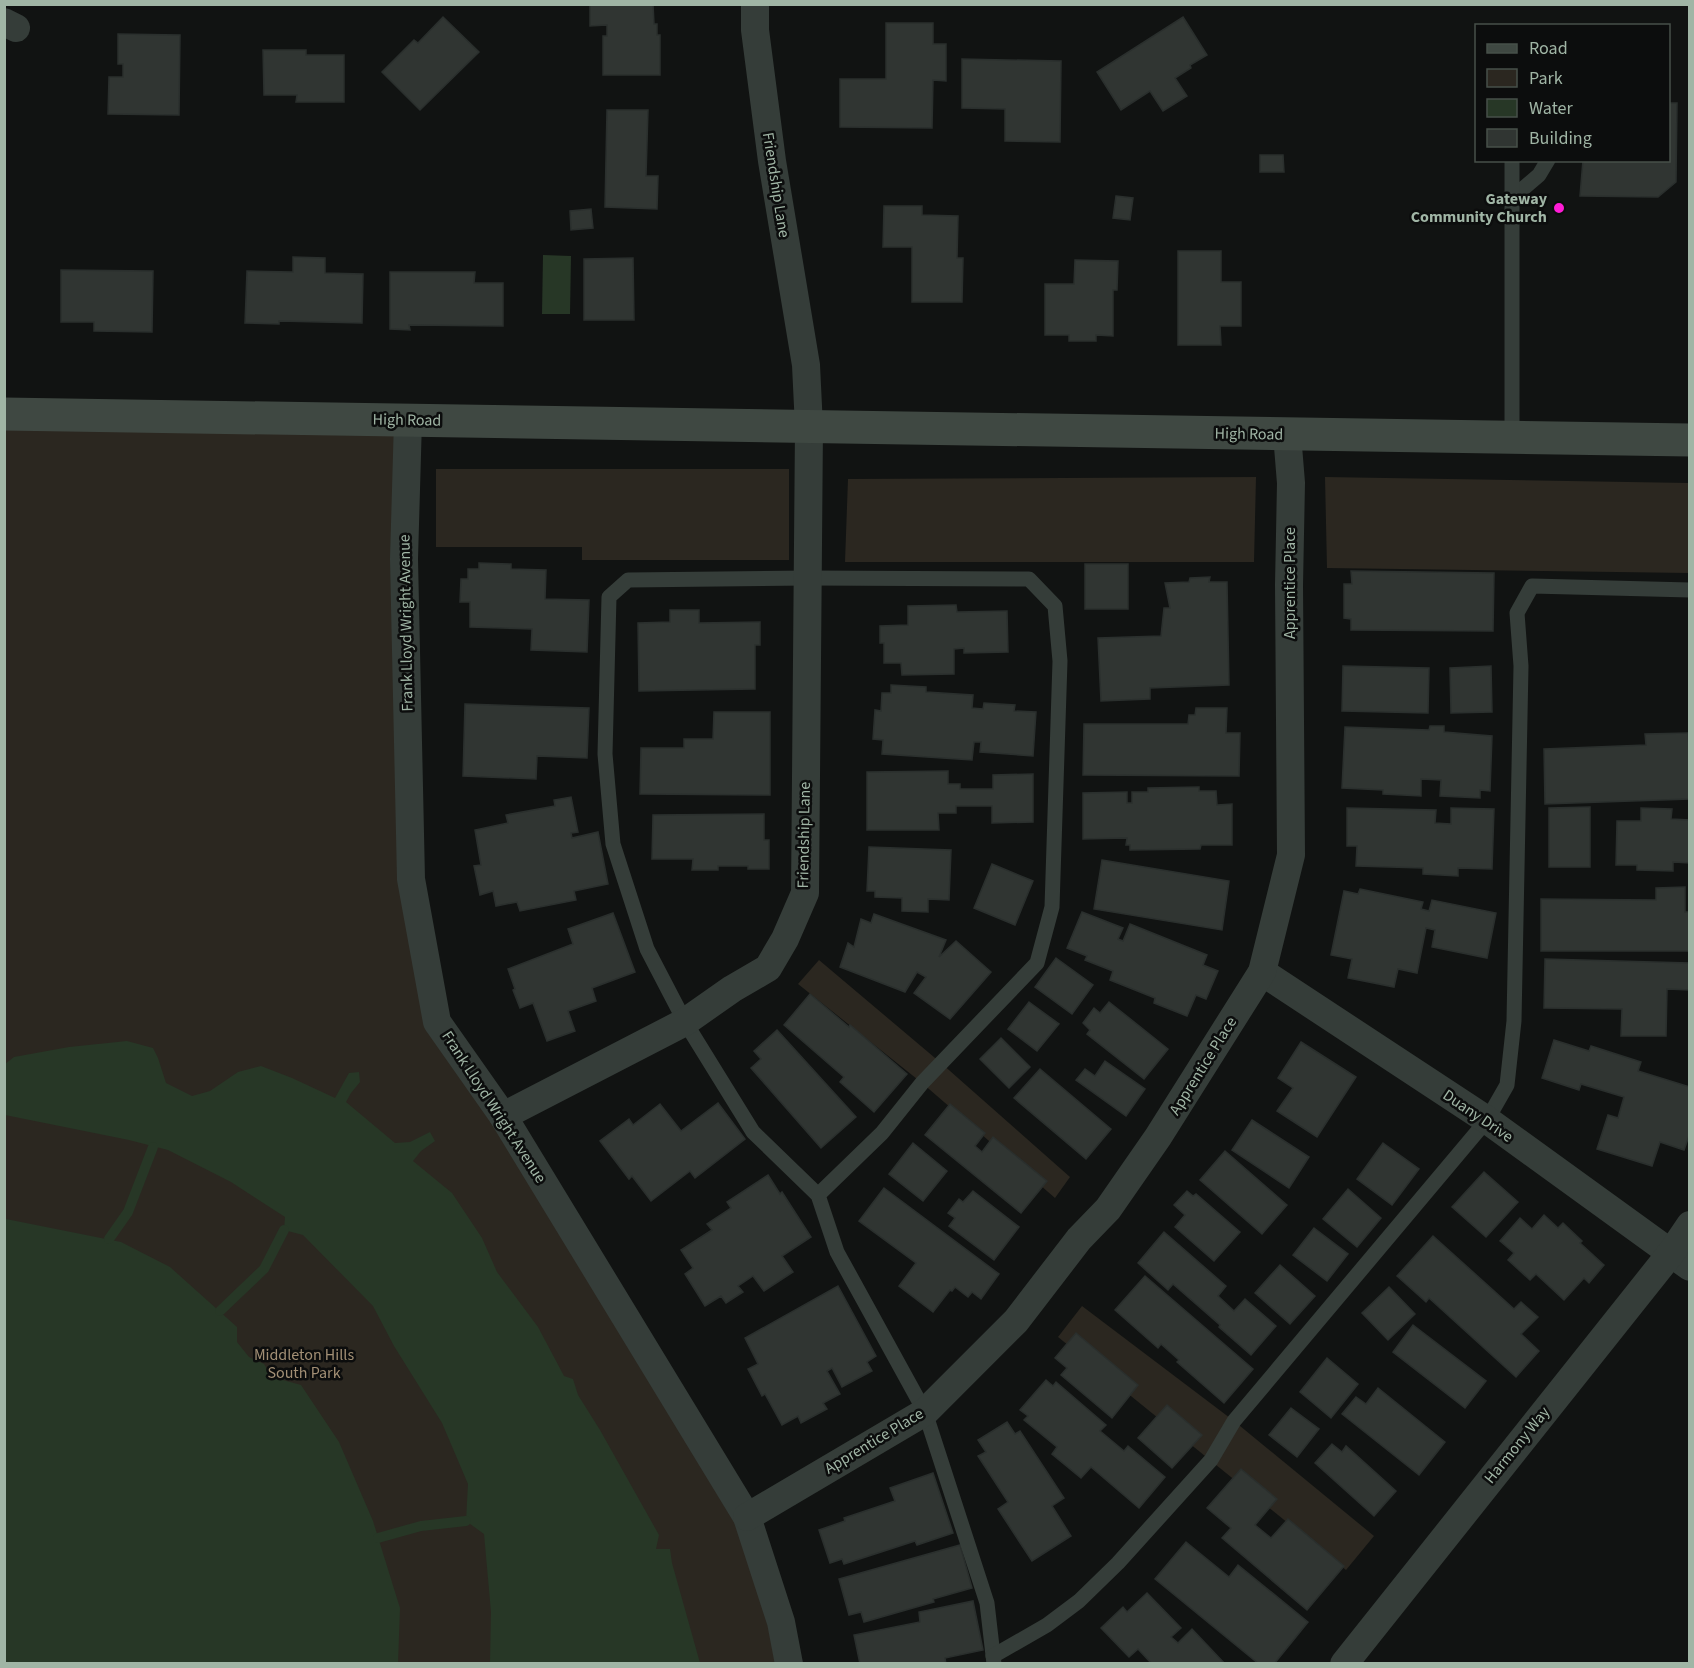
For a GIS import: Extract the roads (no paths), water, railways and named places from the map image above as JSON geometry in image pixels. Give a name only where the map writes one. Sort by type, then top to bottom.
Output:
[{"type":"street","name":"Friendship Lane","points":[[503,1116],[685,1022],[732,989],[768,968],[785,939],[805,893],[809,427],[806,365],[771,161],[755,30],[755,4]]},
{"type":"street","name":"High Road","points":[[4,414],[1689,440]]},
{"type":"street","name":"Frank Lloyd Wright Avenue","points":[[408,420],[404,559],[411,879],[437,1022],[503,1116],[747,1517],[781,1622],[789,1664]]},
{"type":"street","name":"Apprentice Place","points":[[747,1517],[925,1412],[1016,1321],[1079,1239],[1108,1209],[1158,1137],[1262,972],[1291,855],[1289,585],[1291,483],[1287,434]]},
{"type":"street","name":"Duany Drive","points":[[1262,972],[1487,1120],[1680,1260]]},
{"type":"street","name":"Harmony Way","points":[[1344,1664],[1680,1260],[1689,1226]]},
{"type":"lane","points":[[1512,162],[1512,438]]},
{"type":"lane","points":[[1512,198],[1539,175],[1547,162]]},
{"type":"lane","points":[[818,1195],[882,1133],[922,1083],[1037,963],[1052,907],[1060,661],[1055,606],[1029,579],[628,580],[609,597],[606,754],[613,844],[647,949],[685,1022],[753,1132],[818,1195],[837,1252],[925,1412],[987,1603],[993,1660],[1079,1601],[1118,1563],[1211,1460],[1233,1421],[1487,1120],[1507,1085],[1514,1021],[1521,666],[1517,613],[1532,586],[1689,590]]},
{"type":"water","points":[[543,255],[571,256],[570,314],[542,314]]},
{"type":"water","points":[[127,1041],[153,1048],[166,1083],[192,1096],[210,1091],[238,1072],[261,1066],[335,1098],[349,1073],[359,1072],[360,1082],[346,1102],[395,1143],[410,1142],[430,1132],[435,1141],[421,1151],[413,1161],[452,1193],[482,1238],[497,1272],[538,1327],[564,1376],[573,1379],[578,1395],[659,1535],[656,1549],[670,1549],[700,1663],[490,1663],[491,1612],[484,1534],[466,1521],[468,1484],[442,1423],[394,1346],[373,1306],[303,1235],[284,1230],[285,1217],[231,1182],[168,1150],[5,1115],[5,1064],[14,1057],[69,1047]]},
{"type":"water","points":[[6,1219],[121,1242],[170,1267],[237,1327],[237,1342],[249,1357],[264,1364],[272,1377],[301,1385],[339,1442],[373,1521],[400,1608],[398,1663],[5,1663],[4,1222]]},
{"type":"waterway","points":[[109,1239],[128,1212],[153,1147]]},
{"type":"waterway","points":[[220,1311],[264,1269],[284,1230]]},
{"type":"waterway","points":[[378,1538],[421,1526],[466,1521]]},
{"type":"place","name":"Gateway Community Church","points":[[1559,208]]},
{"type":"park label","name":"Middleton Hills South Park","points":[[304,1364]]}]
